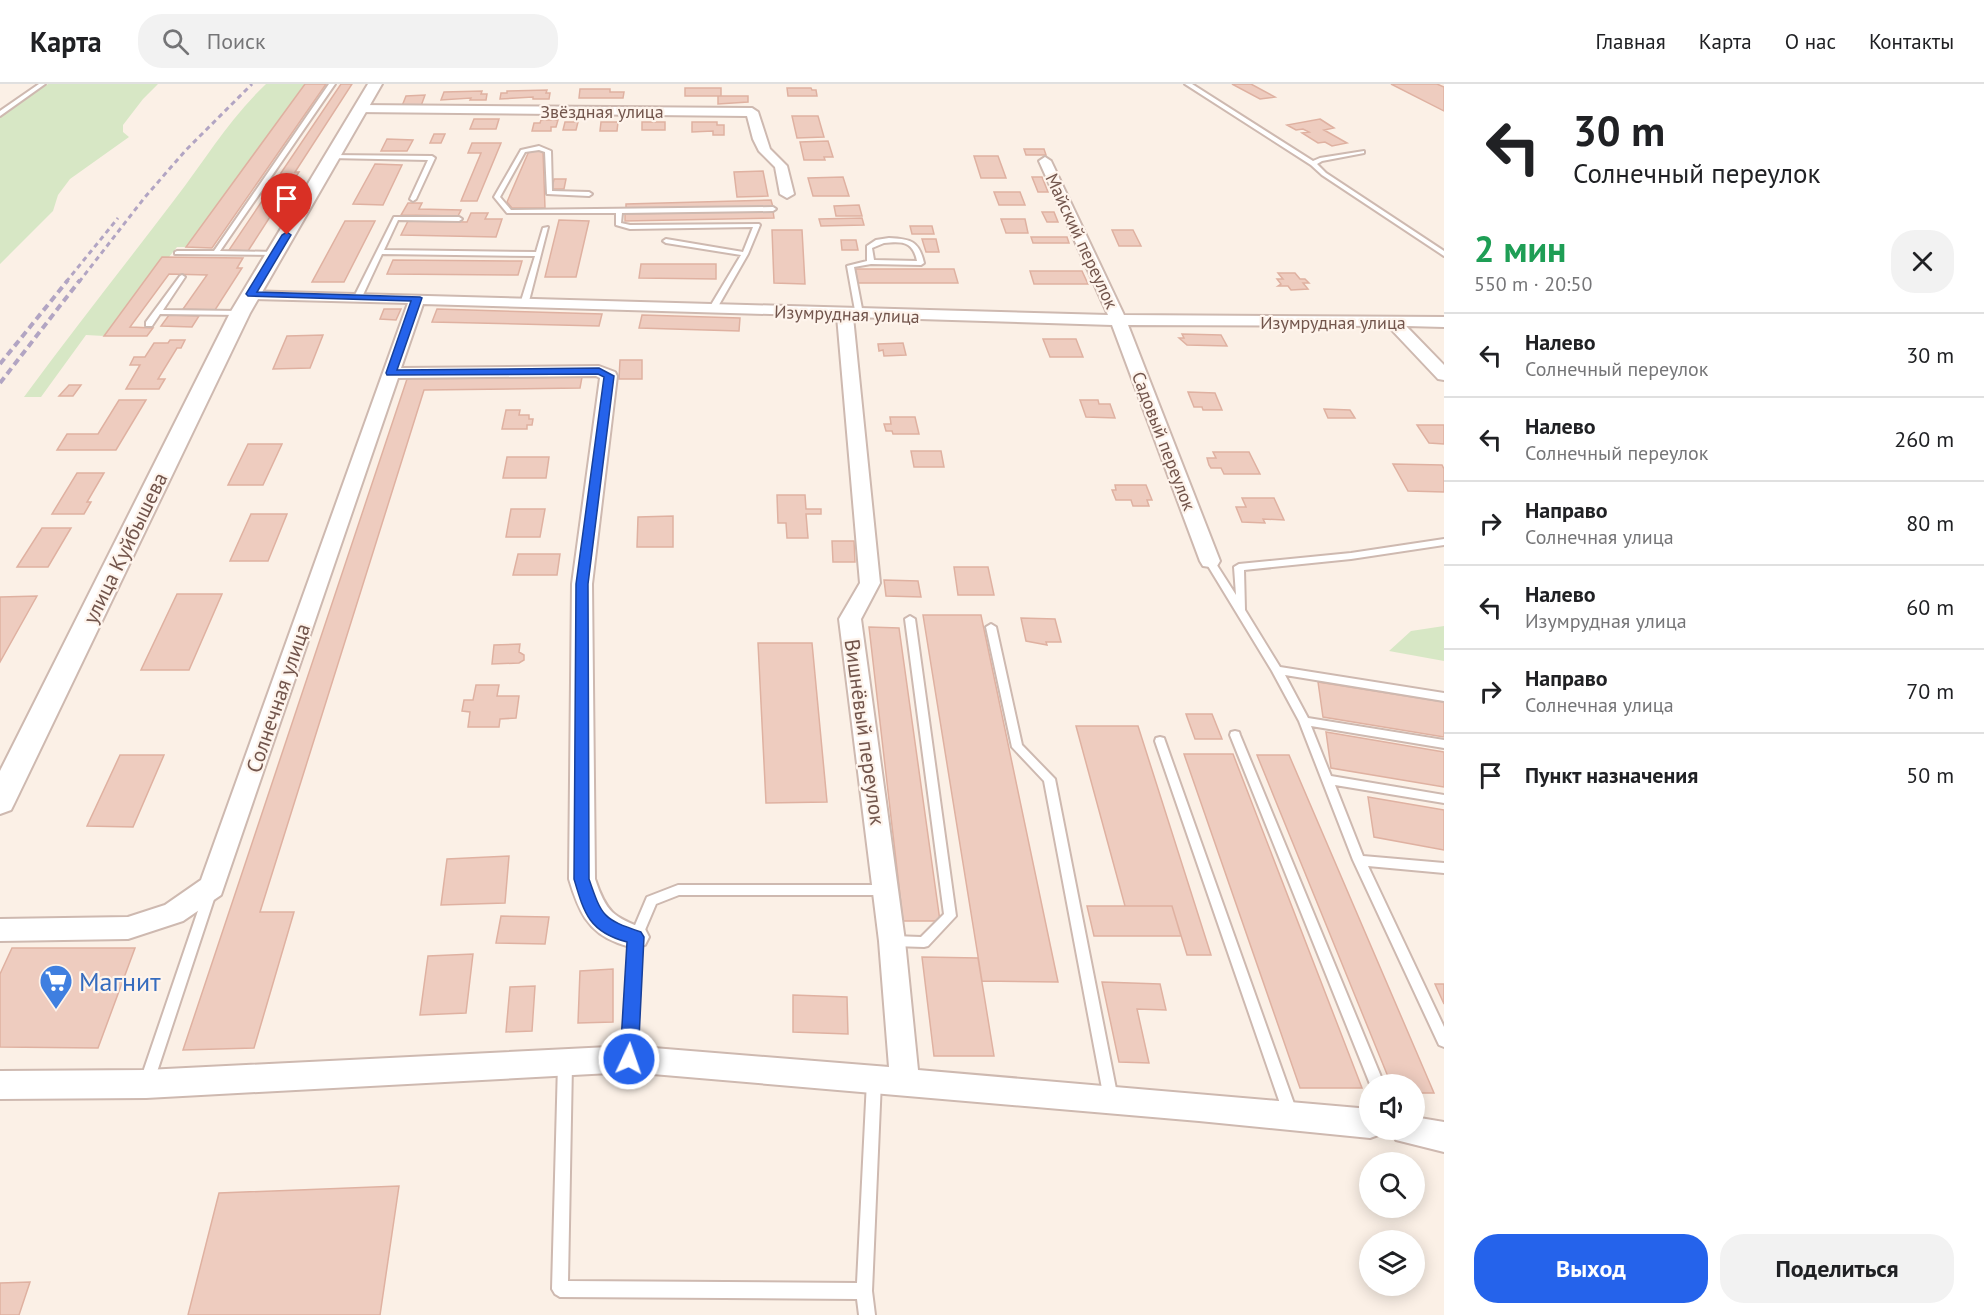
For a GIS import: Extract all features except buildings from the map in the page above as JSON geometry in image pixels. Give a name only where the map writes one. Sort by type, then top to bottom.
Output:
[{"type":"street","points":[[245,304],[375,84]]},
{"type":"street","name":"Звёздная улица","points":[[360,109],[752,112],[759,139],[765,151],[781,166],[787,194]]},
{"type":"street","name":"Майский переулок","points":[[1045,161],[1118,320]]},
{"type":"street","name":"Изумрудная улица","points":[[245,304],[358,297],[852,314],[1118,320],[1444,322]]},
{"type":"street","name":"Солнечная улица","points":[[212,887],[417,298]]},
{"type":"street","name":"улица Куйбышева","points":[[0,802],[245,304]]},
{"type":"street","name":"Вишнёвый переулок","points":[[852,314],[870,583],[850,620],[886,890],[905,1084]]},
{"type":"street","name":"Садовый переулок","points":[[1118,320],[1210,561]]},
{"type":"street","points":[[1394,323],[1444,375]]},
{"type":"street","points":[[391,373],[599,371],[609,376],[582,584],[582,879],[592,913],[615,932],[636,937]]},
{"type":"street","points":[[0,930],[128,928],[174,913],[212,887]]},
{"type":"street","points":[[0,1085],[146,1084],[629,1059],[1111,1100],[1359,1124]]},
{"type":"street","points":[[1425,1133],[1444,1137]]},
{"type":"lane","points":[[0,114],[42,84]]},
{"type":"lane","points":[[216,253],[332,84]]},
{"type":"lane","points":[[1188,84],[1313,164],[1324,174],[1444,254]]},
{"type":"lane","points":[[589,194],[549,193],[548,151],[539,148],[523,150],[497,197],[509,212],[773,209]]},
{"type":"lane","points":[[1313,164],[1320,160],[1362,152]]},
{"type":"lane","points":[[331,157],[432,158],[413,199]]},
{"type":"lane","points":[[619,212],[618,224],[630,227],[757,225],[745,254],[712,310]]},
{"type":"lane","points":[[358,297],[396,218],[459,219]]},
{"type":"lane","points":[[525,301],[546,228]]},
{"type":"lane","points":[[852,314],[850,266],[871,262],[921,263],[918,250],[912,243],[888,240],[874,242],[869,247],[871,262]]},
{"type":"lane","points":[[666,241],[745,254]]},
{"type":"lane","points":[[380,252],[538,254]]},
{"type":"lane","points":[[177,253],[276,254]]},
{"type":"lane","points":[[149,324],[182,277]]},
{"type":"lane","points":[[158,312],[245,304]]},
{"type":"lane","points":[[1241,611],[1239,567],[1352,556],[1444,542]]},
{"type":"lane","points":[[1210,561],[1304,721],[1359,860],[1444,1041]]},
{"type":"lane","points":[[892,941],[924,942],[950,916],[910,619]]},
{"type":"lane","points":[[991,627],[1017,747],[1049,779],[1111,1100]]},
{"type":"lane","points":[[1276,670],[1444,697]]},
{"type":"lane","points":[[1304,721],[1444,744]]},
{"type":"lane","points":[[1235,735],[1373,1074]]},
{"type":"lane","points":[[1160,741],[1292,1117]]},
{"type":"lane","points":[[1329,780],[1444,800]]},
{"type":"lane","points":[[1359,860],[1444,868]]},
{"type":"lane","points":[[146,1084],[212,887]]},
{"type":"lane","points":[[629,1059],[636,937],[651,901],[678,890],[886,890]]},
{"type":"lane","points":[[565,1063],[560,1289],[864,1291]]},
{"type":"lane","points":[[867,1315],[864,1291],[874,1079]]},
{"type":"green space","points":[[48,84],[158,84],[123,125],[123,132],[129,137],[70,179],[58,195],[53,211],[0,264],[0,117]]},
{"type":"green space","points":[[266,84],[305,84],[186,247],[177,247],[169,257],[162,257],[104,336],[86,335],[41,397],[24,397],[229,125]]},
{"type":"green space","points":[[1444,626],[1444,661],[1389,651],[1411,631]]},
{"type":"railway","points":[[79,282],[145,197],[186,150],[252,84]]},
{"type":"railway","points":[[66,282],[118,218]]},
{"type":"railway","points":[[0,364],[68,280]]},
{"type":"railway","points":[[0,383],[80,280]]},
{"type":"place","name":"Магнит","points":[[56,1010]]},
{"type":"route","points":[[287,235],[251,294],[417,298],[391,373],[599,371],[609,376],[582,584],[582,879],[592,913],[615,932],[636,937],[629,1059]]}]
